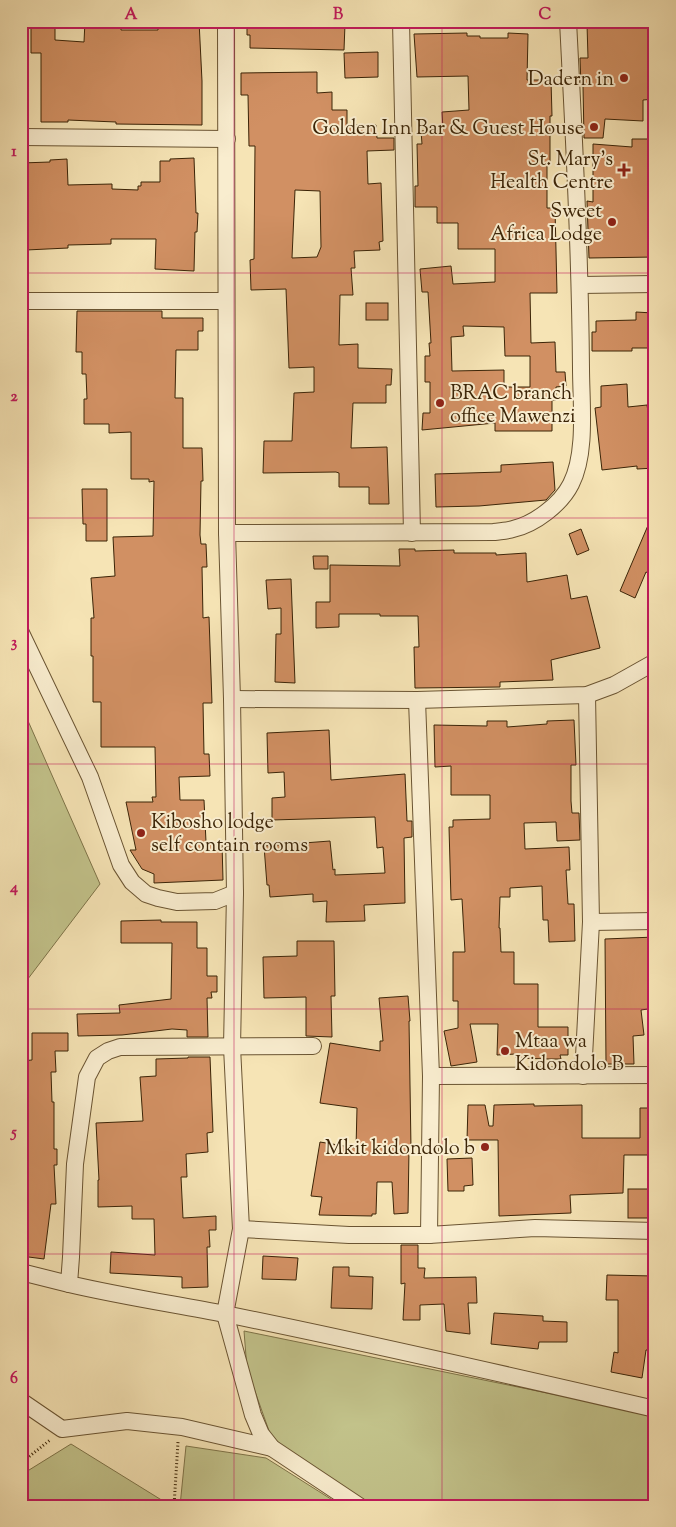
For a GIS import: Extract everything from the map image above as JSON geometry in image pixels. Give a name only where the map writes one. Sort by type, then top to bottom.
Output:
[{"type":"street","points":[[226,21],[227,533],[235,893],[232,1047],[241,1229],[225,1314],[260,1434],[272,1448],[359,1506]]},
{"type":"street","points":[[402,21],[412,533]]},
{"type":"street","points":[[227,533],[494,532],[525,525],[556,504],[571,484],[579,461],[581,433],[580,285],[568,21]]},
{"type":"street","points":[[21,137],[227,139]]},
{"type":"street","points":[[580,285],[655,284]]},
{"type":"street","points":[[21,301],[226,301]]},
{"type":"street","points":[[21,632],[90,777],[121,866],[132,882],[146,894],[177,902],[215,901],[235,893]]},
{"type":"street","points":[[232,699],[417,700],[587,695],[614,685],[655,662]]},
{"type":"street","points":[[583,1076],[591,922],[587,695]]},
{"type":"street","points":[[417,700],[431,1076],[428,1235]]},
{"type":"street","points":[[591,922],[655,921]]},
{"type":"street","points":[[69,1284],[75,1164],[87,1077],[97,1058],[120,1047],[313,1046]]},
{"type":"street","points":[[431,1076],[655,1075]]},
{"type":"street","points":[[241,1229],[349,1235],[428,1235],[535,1228],[655,1231]]},
{"type":"street","points":[[21,1272],[112,1294],[225,1314],[516,1376],[655,1409]]},
{"type":"street","points":[[21,1401],[62,1429],[127,1421],[179,1427],[272,1448]]},
{"type":"path","points":[[174,1505],[179,1427]]},
{"type":"path","points":[[21,1462],[62,1429]]},
{"type":"green space","points":[[21,705],[100,884],[21,988]]},
{"type":"green space","points":[[244,1331],[655,1415],[655,1506],[372,1506],[273,1442],[247,1369]]},
{"type":"green space","points":[[71,1444],[168,1504],[168,1506],[21,1506],[21,1475]]},
{"type":"green space","points":[[186,1446],[266,1458],[342,1506],[180,1506]]},
{"type":"building","points":[[31,21],[55,21],[55,40],[84,42],[85,21],[121,21],[121,30],[158,30],[158,21],[199,21],[202,125],[116,124],[116,122],[68,120],[68,122],[41,122],[41,53],[31,53]]},
{"type":"building","points":[[332,21],[332,24],[345,24],[344,50],[250,48],[247,22]]},
{"type":"building","points":[[618,21],[655,21],[655,99],[643,100],[643,121],[605,119],[603,138],[584,138],[583,86],[581,86],[580,58],[588,58],[587,24],[618,23]]},
{"type":"building","points":[[467,33],[467,36],[480,36],[480,38],[508,38],[508,33],[528,34],[527,80],[551,80],[552,116],[550,116],[550,165],[547,165],[547,208],[555,208],[557,293],[530,293],[531,343],[555,342],[556,372],[565,372],[566,386],[556,387],[556,400],[552,400],[552,431],[495,431],[495,423],[422,430],[423,413],[430,413],[430,382],[425,382],[425,356],[430,356],[429,343],[431,343],[428,292],[422,292],[420,269],[451,266],[453,284],[495,282],[495,249],[458,249],[458,223],[437,223],[437,207],[415,207],[415,186],[418,186],[417,144],[422,144],[421,131],[443,130],[442,112],[469,110],[468,76],[417,77],[414,34]],"holes":[[[463,326],[504,327],[505,356],[530,356],[530,387],[504,387],[504,370],[452,371],[451,337],[464,336]]]},
{"type":"building","points":[[378,52],[378,77],[345,78],[344,53]]},
{"type":"building","points":[[317,72],[317,93],[332,92],[332,110],[347,110],[347,125],[376,125],[377,138],[394,138],[394,150],[367,151],[368,184],[381,183],[383,241],[379,242],[380,250],[354,251],[355,268],[351,268],[353,295],[340,295],[339,345],[358,344],[358,368],[392,369],[391,385],[386,385],[386,403],[353,403],[351,448],[387,447],[389,504],[369,504],[369,487],[339,487],[339,473],[336,472],[263,473],[264,441],[292,441],[294,393],[314,392],[314,367],[289,368],[286,289],[251,290],[250,260],[254,259],[255,146],[249,146],[248,95],[241,95],[241,73]],"holes":[[[295,190],[320,191],[321,247],[317,257],[292,258]]]},
{"type":"building","points":[[632,139],[648,139],[648,151],[655,151],[655,257],[589,258],[587,201],[593,202],[593,144],[632,147]]},
{"type":"building","points":[[194,158],[196,213],[198,213],[197,232],[195,232],[194,271],[155,269],[156,239],[111,239],[111,244],[68,245],[68,248],[26,250],[26,237],[21,237],[21,163],[50,162],[50,160],[67,159],[68,185],[112,184],[112,189],[138,190],[141,182],[160,182],[160,161]]},
{"type":"building","points":[[366,303],[388,303],[388,320],[366,320]]},
{"type":"building","points":[[77,311],[162,311],[162,318],[203,318],[203,331],[198,331],[198,350],[176,350],[175,398],[183,398],[183,448],[202,448],[203,481],[201,481],[200,535],[201,544],[206,544],[207,567],[202,567],[203,618],[209,617],[212,703],[203,703],[204,754],[209,754],[210,776],[179,777],[180,800],[204,800],[206,842],[207,844],[222,843],[223,880],[154,883],[154,874],[142,869],[130,850],[136,850],[126,802],[153,802],[152,797],[156,797],[155,747],[101,747],[101,702],[93,702],[91,618],[94,618],[91,578],[115,576],[113,537],[153,536],[154,481],[149,482],[149,479],[131,479],[131,432],[109,433],[109,424],[84,424],[84,399],[87,399],[86,374],[82,374],[82,352],[76,352]]},
{"type":"building","points":[[636,312],[653,313],[652,348],[632,348],[632,351],[592,351],[592,332],[596,332],[596,321],[636,320]]},
{"type":"building","points":[[627,384],[628,407],[647,405],[650,425],[655,426],[655,468],[637,469],[637,466],[602,470],[595,408],[601,407],[601,386]]},
{"type":"building","points":[[553,462],[555,490],[546,500],[479,506],[436,507],[435,474],[501,472],[501,465]]},
{"type":"building","points":[[82,489],[107,489],[107,541],[86,541],[86,524],[83,524]]},
{"type":"building","points":[[655,509],[655,576],[646,572],[635,598],[620,591]]},
{"type":"building","points":[[581,529],[589,550],[577,555],[569,534]]},
{"type":"building","points":[[399,549],[415,549],[415,551],[454,550],[454,553],[496,553],[496,555],[526,553],[527,582],[567,575],[571,599],[587,596],[600,648],[551,660],[553,680],[500,682],[500,687],[415,688],[414,647],[419,647],[418,616],[339,614],[339,627],[316,628],[316,602],[330,602],[330,565],[400,566]]},
{"type":"building","points":[[313,556],[328,556],[328,569],[314,569]]},
{"type":"building","points":[[291,579],[295,683],[275,682],[276,634],[281,634],[281,608],[268,609],[266,580]]},
{"type":"building","points":[[574,720],[576,765],[571,765],[571,801],[572,813],[579,813],[580,840],[557,841],[556,822],[524,823],[525,849],[569,847],[570,870],[566,870],[568,904],[574,904],[575,941],[549,942],[548,920],[543,920],[542,886],[510,888],[510,897],[500,897],[499,928],[501,952],[514,952],[514,984],[538,984],[538,1027],[568,1027],[568,1055],[560,1055],[561,1059],[549,1059],[516,1058],[516,1054],[497,1055],[498,1024],[470,1024],[477,1062],[451,1066],[444,1031],[458,1028],[458,1001],[453,1001],[453,952],[465,952],[462,899],[451,900],[449,827],[453,827],[453,820],[490,819],[490,795],[451,795],[451,766],[435,767],[434,725],[487,726],[487,721],[507,721],[507,727],[547,724],[547,721]]},
{"type":"building","points":[[329,730],[331,780],[405,774],[407,821],[412,821],[412,837],[404,838],[405,903],[364,905],[365,921],[326,922],[327,901],[313,902],[313,894],[270,897],[269,885],[267,885],[264,846],[330,841],[335,875],[385,873],[383,847],[377,848],[375,817],[272,820],[272,798],[285,797],[284,772],[268,773],[267,733]]},
{"type":"building","points":[[161,920],[161,922],[197,922],[197,948],[207,948],[207,976],[217,976],[217,992],[211,992],[212,998],[207,998],[208,1037],[187,1037],[187,1030],[172,1029],[122,1035],[78,1036],[77,1014],[120,1013],[119,1005],[171,999],[172,943],[121,943],[121,921]]},
{"type":"building","points":[[655,937],[655,966],[650,966],[651,996],[648,996],[648,1009],[641,1010],[644,1035],[633,1036],[634,1064],[606,1064],[605,939]]},
{"type":"building","points":[[297,941],[334,941],[335,996],[331,996],[332,1037],[306,1036],[306,997],[264,998],[263,957],[297,956]]},
{"type":"building","points":[[408,996],[410,1021],[411,1149],[409,1149],[408,1213],[394,1214],[392,1182],[377,1182],[376,1214],[372,1214],[372,1216],[319,1215],[322,1197],[311,1196],[320,1142],[356,1148],[357,1108],[320,1103],[330,1043],[380,1051],[380,1041],[383,1041],[379,998]]},
{"type":"building","points":[[32,1033],[68,1033],[68,1051],[55,1051],[56,1072],[51,1072],[52,1102],[54,1102],[54,1149],[57,1149],[57,1165],[54,1165],[56,1204],[51,1204],[44,1259],[21,1256],[21,1061],[32,1060]]},
{"type":"building","points":[[210,1057],[213,1132],[207,1133],[208,1152],[186,1154],[187,1177],[181,1177],[183,1218],[216,1216],[216,1230],[209,1230],[210,1247],[207,1247],[208,1287],[182,1288],[182,1277],[110,1273],[111,1252],[155,1255],[154,1219],[132,1219],[132,1206],[98,1207],[99,1180],[96,1123],[143,1121],[140,1077],[156,1076],[156,1059]]},
{"type":"building","points":[[534,1104],[534,1106],[582,1105],[582,1138],[640,1138],[640,1108],[655,1108],[655,1155],[624,1155],[623,1193],[570,1195],[571,1213],[499,1216],[498,1140],[467,1140],[468,1105],[485,1105],[489,1126],[493,1126],[494,1105]]},
{"type":"building","points":[[472,1158],[473,1185],[464,1186],[464,1191],[448,1191],[447,1159]]},
{"type":"building","points":[[628,1189],[655,1189],[655,1218],[628,1218]]},
{"type":"building","points":[[401,1245],[418,1245],[418,1268],[425,1268],[424,1278],[476,1277],[477,1303],[468,1303],[470,1334],[446,1331],[444,1304],[420,1305],[420,1320],[403,1320],[405,1283],[401,1284]]},
{"type":"building","points":[[263,1256],[298,1258],[296,1280],[262,1279]]},
{"type":"building","points":[[333,1267],[349,1267],[349,1276],[373,1277],[372,1309],[331,1308]]},
{"type":"building","points":[[607,1275],[654,1276],[653,1301],[651,1301],[650,1350],[646,1350],[642,1378],[611,1372],[614,1352],[618,1353],[618,1300],[606,1300]]},
{"type":"building","points":[[494,1313],[543,1316],[543,1321],[567,1322],[567,1342],[539,1342],[538,1349],[491,1344]]},
{"type":"place","name":"Dadern in","points":[[624,78]]},
{"type":"place","name":"Golden Inn Bar & Guest House","points":[[594,127]]},
{"type":"place","name":"St. Mary's Health Centre","points":[[624,170]]},
{"type":"place","name":"Sweet Africa Lodge","points":[[612,222]]},
{"type":"place","name":"BRAC branch office Mawenzi","points":[[440,403]]},
{"type":"place","name":"Kibosho lodge self contain rooms","points":[[141,833]]},
{"type":"place","name":"Mtaa wa Kidondolo B","points":[[505,1051]]},
{"type":"place","name":"Mkit kidondolo b","points":[[485,1147]]}]
